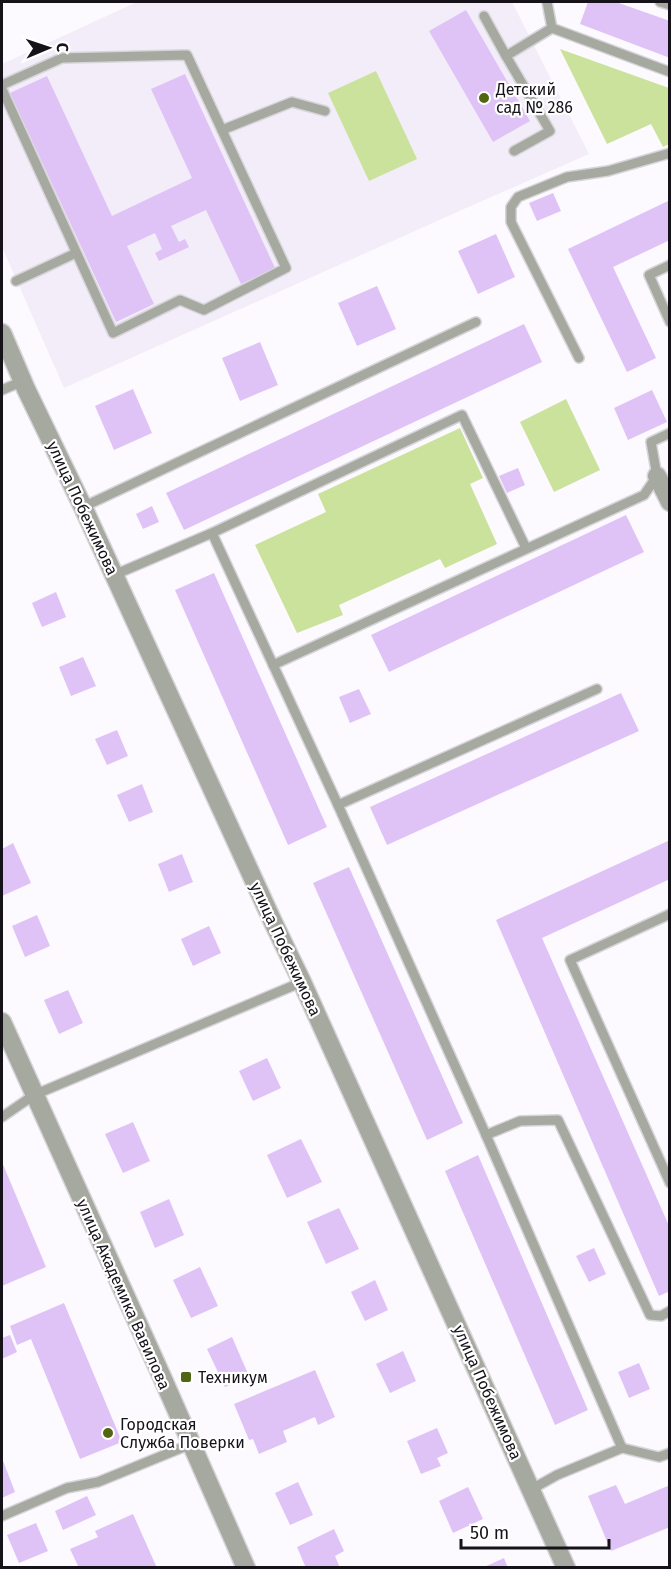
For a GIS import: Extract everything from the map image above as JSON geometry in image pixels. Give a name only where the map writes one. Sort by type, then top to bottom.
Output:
[{"type":"street","name":"улица Побежимова","points":[[2,333],[302,982],[566,1568]]},
{"type":"street","points":[[657,476],[669,502]]},
{"type":"street","name":"улица Академика Вавилова","points":[[2,1022],[246,1568]]},
{"type":"lane","points":[[547,2],[552,28]]},
{"type":"lane","points":[[660,2],[669,5]]},
{"type":"lane","points":[[484,16],[550,131],[514,151]]},
{"type":"lane","points":[[506,56],[552,28]]},
{"type":"lane","points":[[552,28],[669,72]]},
{"type":"lane","points":[[187,55],[222,130],[286,268],[204,310],[180,300],[113,333],[2,87],[62,58],[187,55]]},
{"type":"lane","points":[[222,130],[292,102],[325,111]]},
{"type":"lane","points":[[579,358],[511,222],[511,207],[518,197],[567,177],[608,171],[669,153]]},
{"type":"lane","points":[[16,281],[76,253]]},
{"type":"lane","points":[[669,265],[649,274],[669,322]]},
{"type":"lane","points":[[83,507],[476,322]]},
{"type":"lane","points":[[2,390],[23,381]]},
{"type":"lane","points":[[114,575],[212,533],[462,415],[526,548]]},
{"type":"lane","points":[[273,665],[644,495],[657,476],[651,442],[669,433]]},
{"type":"lane","points":[[212,533],[338,805],[486,1135],[622,1448]]},
{"type":"lane","points":[[338,805],[597,689]]},
{"type":"lane","points":[[669,914],[570,960],[669,1183]]},
{"type":"lane","points":[[2,1117],[34,1095],[302,982]]},
{"type":"lane","points":[[486,1135],[520,1121],[558,1120],[650,1316],[661,1316],[669,1311]]},
{"type":"lane","points":[[2,1516],[67,1488],[98,1482],[191,1444]]},
{"type":"lane","points":[[532,1490],[557,1475],[622,1448],[659,1457],[669,1453]]},
{"type":"shaded area","points":[[137,2],[512,2],[589,154],[64,388],[2,247],[2,64]]},
{"type":"green space","points":[[560,49],[669,88],[669,144],[663,147],[651,124],[607,144]]},
{"type":"green space","points":[[376,71],[417,159],[369,181],[328,93]]},
{"type":"green space","points":[[566,399],[600,470],[554,492],[520,422]]},
{"type":"green space","points":[[460,428],[483,478],[470,484],[497,544],[445,568],[440,559],[339,605],[343,615],[297,633],[255,545],[326,512],[318,494]]},
{"type":"building","points":[[588,2],[616,2],[670,21],[670,58],[580,24]]},
{"type":"building","points":[[466,10],[530,121],[493,142],[429,31]]},
{"type":"building","points":[[185,74],[275,268],[241,284],[206,210],[171,226],[179,242],[185,239],[189,247],[159,261],[155,253],[162,249],[155,233],[127,246],[154,304],[116,322],[10,93],[47,76],[112,216],[192,178],[151,89]]},
{"type":"building","points":[[553,193],[561,211],[537,221],[529,203]]},
{"type":"building","points":[[670,200],[670,240],[613,267],[656,358],[627,372],[568,249]]},
{"type":"building","points":[[496,234],[515,277],[478,294],[458,251]]},
{"type":"building","points":[[377,286],[396,329],[357,346],[338,303]]},
{"type":"building","points":[[524,324],[542,362],[184,530],[166,493]]},
{"type":"building","points":[[260,342],[278,385],[240,401],[222,358]]},
{"type":"building","points":[[133,389],[152,433],[114,450],[95,406]]},
{"type":"building","points":[[652,390],[667,422],[628,440],[614,408]]},
{"type":"building","points":[[518,468],[525,485],[507,493],[499,476]]},
{"type":"building","points":[[152,506],[159,522],[143,529],[136,514]]},
{"type":"building","points":[[626,515],[644,552],[389,672],[371,635]]},
{"type":"building","points":[[214,573],[327,827],[288,845],[175,590]]},
{"type":"building","points":[[56,592],[66,617],[42,627],[32,603]]},
{"type":"building","points":[[83,657],[96,686],[71,696],[59,667]]},
{"type":"building","points":[[359,689],[371,714],[350,723],[339,697]]},
{"type":"building","points":[[621,693],[639,731],[387,845],[370,807]]},
{"type":"building","points":[[117,730],[128,756],[107,765],[95,739]]},
{"type":"building","points":[[142,784],[153,812],[129,822],[117,795]]},
{"type":"building","points":[[670,840],[670,879],[542,938],[670,1228],[670,1291],[659,1296],[496,920]]},
{"type":"building","points":[[13,843],[31,883],[2,896],[2,849]]},
{"type":"building","points":[[182,854],[193,882],[169,892],[158,864]]},
{"type":"building","points":[[349,867],[463,1123],[427,1140],[313,883]]},
{"type":"building","points":[[37,915],[50,946],[25,957],[12,926]]},
{"type":"building","points":[[209,926],[221,953],[193,966],[181,939]]},
{"type":"building","points":[[68,990],[83,1023],[59,1034],[44,1000]]},
{"type":"building","points":[[267,1058],[281,1088],[253,1101],[239,1071]]},
{"type":"building","points":[[133,1122],[150,1161],[123,1173],[105,1134]]},
{"type":"building","points":[[301,1139],[322,1182],[287,1198],[267,1155]]},
{"type":"building","points":[[478,1155],[588,1410],[555,1425],[445,1171]]},
{"type":"building","points":[[2,1162],[46,1267],[2,1286]]},
{"type":"building","points":[[169,1199],[184,1235],[155,1248],[140,1212]]},
{"type":"building","points":[[339,1208],[359,1249],[326,1264],[307,1222]]},
{"type":"building","points":[[594,1248],[606,1274],[589,1282],[576,1256]]},
{"type":"building","points":[[200,1267],[218,1306],[191,1318],[173,1280]]},
{"type":"building","points":[[375,1280],[388,1310],[365,1321],[351,1292]]},
{"type":"building","points":[[64,1303],[122,1442],[80,1459],[31,1339],[17,1345],[10,1326]]},
{"type":"building","points":[[10,1335],[17,1352],[2,1359],[2,1338]]},
{"type":"building","points":[[232,1337],[249,1376],[225,1387],[207,1349]]},
{"type":"building","points":[[403,1351],[416,1381],[390,1393],[376,1364]]},
{"type":"building","points":[[639,1363],[650,1389],[629,1398],[618,1372]]},
{"type":"building","points":[[315,1370],[335,1417],[318,1425],[315,1417],[283,1431],[287,1442],[259,1454],[253,1439],[249,1440],[234,1404]]},
{"type":"building","points":[[437,1428],[448,1453],[437,1458],[441,1466],[421,1474],[407,1441]]},
{"type":"building","points":[[2,1458],[15,1492],[2,1498]]},
{"type":"building","points":[[298,1482],[313,1515],[290,1525],[275,1493]]},
{"type":"building","points":[[616,1485],[625,1504],[670,1485],[670,1527],[611,1551],[588,1496]]},
{"type":"building","points":[[468,1487],[483,1519],[453,1533],[439,1501]]},
{"type":"building","points":[[87,1496],[96,1515],[63,1530],[55,1511]]},
{"type":"building","points":[[133,1514],[157,1568],[79,1568],[70,1549],[98,1537],[95,1531]]},
{"type":"building","points":[[36,1523],[48,1551],[19,1563],[7,1535]]},
{"type":"building","points":[[334,1529],[344,1551],[335,1556],[340,1568],[306,1568],[297,1547]]},
{"type":"building","points":[[504,1558],[508,1568],[482,1568]]},
{"type":"place","name":"Детский сад № 286","points":[[484,98]]},
{"type":"place","name":"Техникум","points":[[186,1377]]},
{"type":"place","name":"Городская Служба Поверки","points":[[108,1433]]}]
